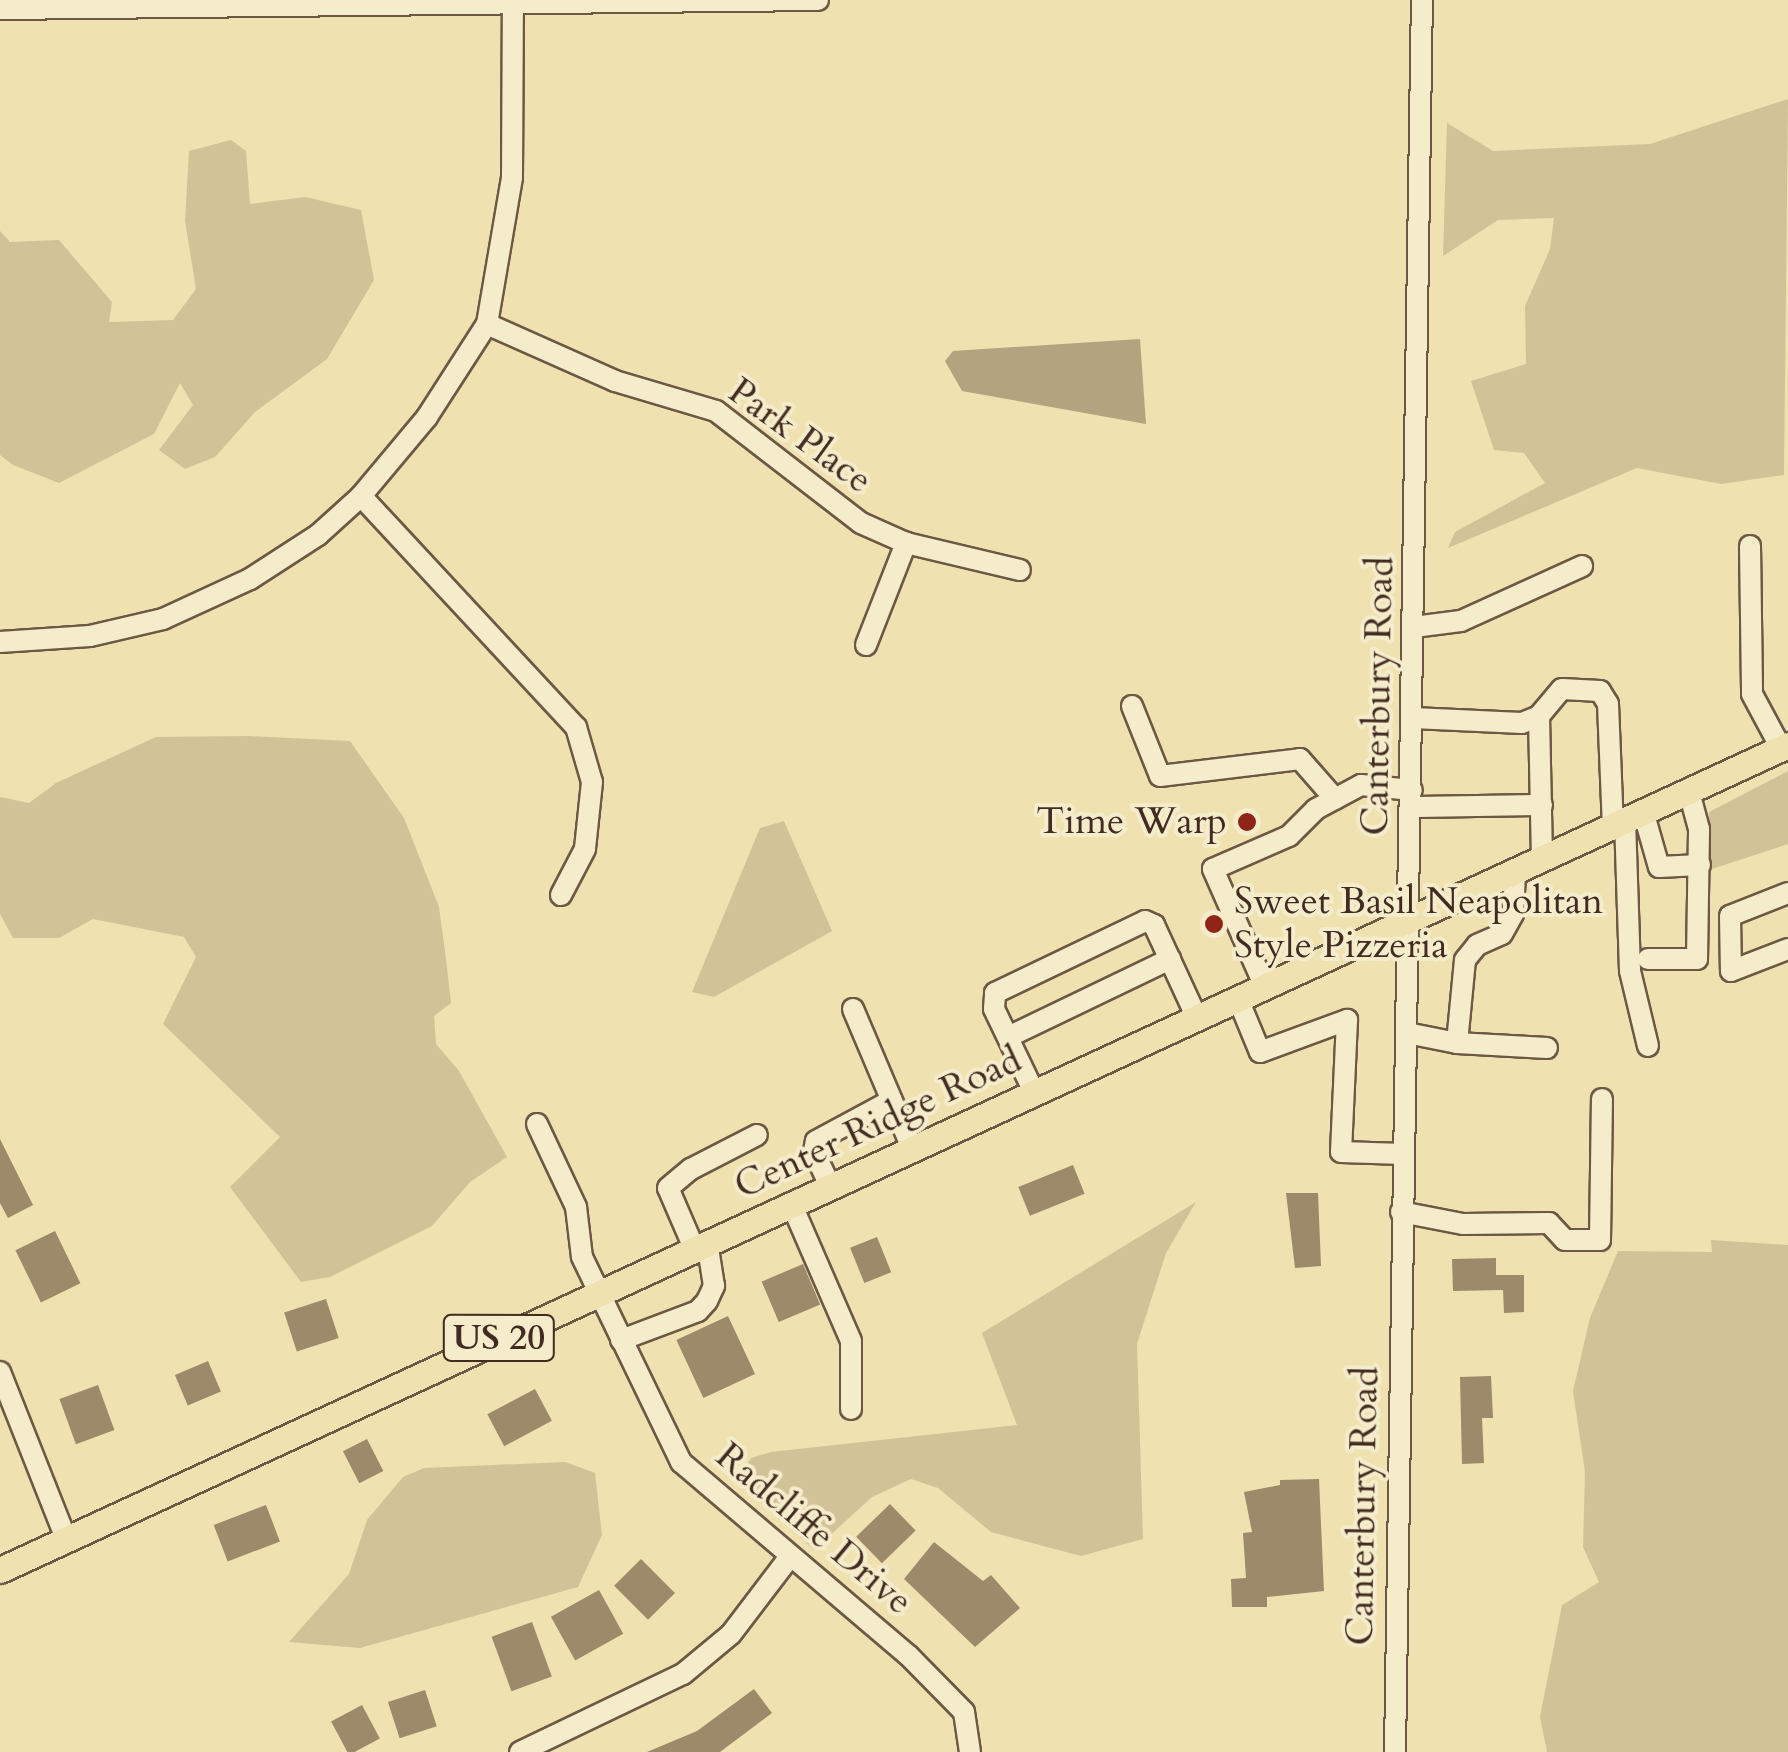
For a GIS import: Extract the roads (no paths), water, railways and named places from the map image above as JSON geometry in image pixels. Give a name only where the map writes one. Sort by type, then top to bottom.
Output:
[{"type":"main road","name":"Center Ridge Road","points":[[0,1570],[597,1292],[1410,924],[1784,747]]},
{"type":"street","points":[[0,9],[818,0]]},
{"type":"street","name":"Canterbury Road","points":[[1395,1752],[1422,0]]},
{"type":"street","points":[[0,642],[90,636],[163,618],[250,579],[318,535],[360,496],[428,417],[486,324],[512,177],[514,6]]},
{"type":"street","name":"Park Place","points":[[486,324],[615,380],[716,410],[860,523],[906,543],[1020,570]]},
{"type":"street","points":[[360,496],[576,727],[592,782],[585,849],[561,895]]},
{"type":"street","points":[[866,646],[906,543]]},
{"type":"street","points":[[1750,546],[1752,694],[1784,747]]},
{"type":"street","points":[[1414,628],[1461,622],[1582,566]]},
{"type":"street","points":[[1413,718],[1522,723],[1539,716],[1562,689],[1600,692],[1608,704],[1627,819],[1630,971],[1648,1046]]},
{"type":"street","points":[[1132,706],[1160,776],[1300,759],[1335,799]]},
{"type":"street","points":[[1539,716],[1542,860]]},
{"type":"street","points":[[1265,987],[1213,869],[1289,836],[1335,799],[1360,785],[1412,798],[1542,805]]},
{"type":"street","points":[[1648,959],[1697,959],[1700,865],[1689,791]]},
{"type":"street","points":[[1627,819],[1659,867],[1700,865]]},
{"type":"street","points":[[1457,1044],[1466,960],[1476,945],[1502,934],[1513,914],[1515,873]]},
{"type":"street","points":[[1788,892],[1730,916],[1731,970],[1788,949]]},
{"type":"street","points":[[1034,1092],[994,1009],[1000,988],[1144,921],[1154,925],[1197,1018]]},
{"type":"street","points":[[1008,1037],[1170,960]]},
{"type":"street","points":[[1238,999],[1260,1052],[1347,1020],[1340,1152],[1403,1154]]},
{"type":"street","points":[[854,1008],[912,1148]]},
{"type":"street","points":[[1406,1033],[1457,1044],[1546,1048]]},
{"type":"street","points":[[1401,1212],[1463,1224],[1549,1224],[1565,1240],[1600,1240],[1602,1099]]},
{"type":"street","points":[[830,1186],[814,1152],[816,1141],[835,1125],[892,1100]]},
{"type":"street","name":"Radcliffe Drive","points":[[537,1124],[576,1207],[582,1257],[680,1462],[908,1655],[964,1712],[970,1752]]},
{"type":"street","points":[[621,1340],[698,1311],[708,1300],[714,1286],[700,1245],[668,1188],[691,1168],[757,1135]]},
{"type":"street","points":[[791,1204],[851,1341],[851,1409]]},
{"type":"street","points":[[0,1372],[66,1539]]},
{"type":"street","points":[[520,1752],[542,1748],[683,1674],[731,1634],[790,1558]]},
{"type":"place","name":"Time Warp","points":[[1247,822]]},
{"type":"place","name":"Sweet Basil Neapolitan Style Pizzeria","points":[[1214,924]]}]
